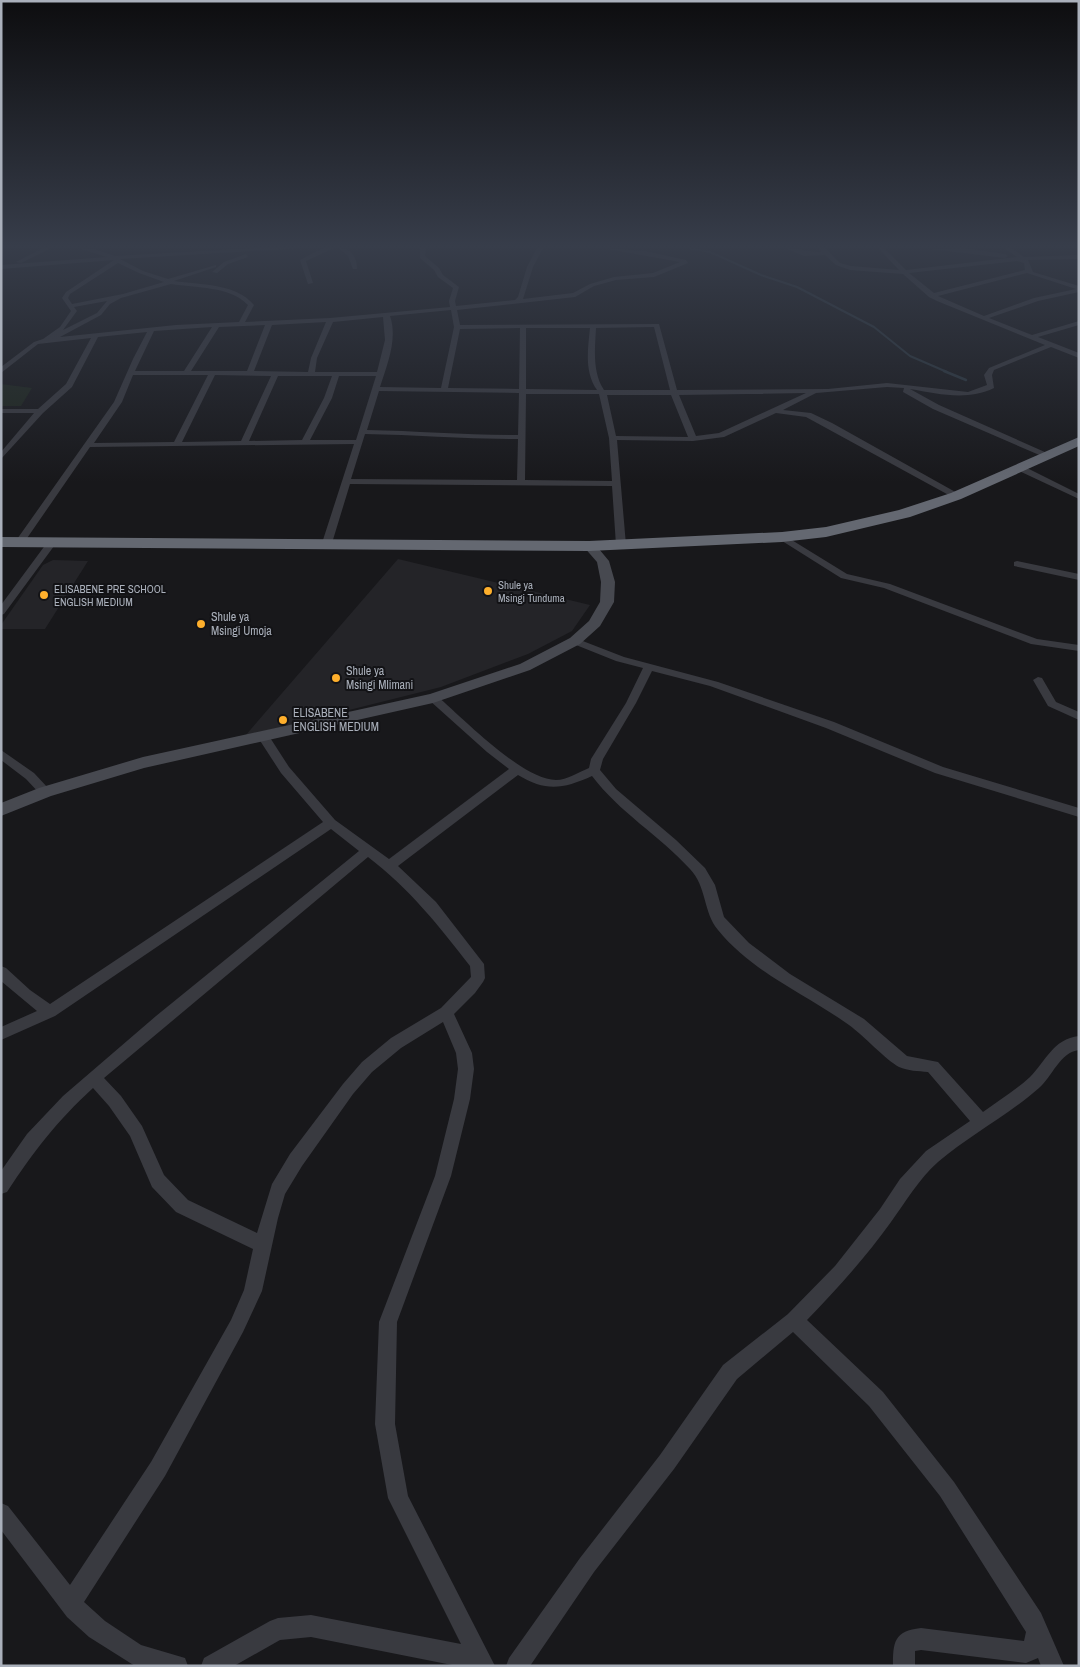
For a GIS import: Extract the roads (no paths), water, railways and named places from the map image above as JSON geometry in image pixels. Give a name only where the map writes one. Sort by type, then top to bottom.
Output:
[{"type":"highway","points":[[1,542],[589,546],[782,537],[826,532],[904,514],[956,496],[1044,455],[1079,441]]},
{"type":"street","points":[[1,371],[43,341],[72,326]]},
{"type":"street","points":[[43,341],[176,327],[216,326]]},
{"type":"street","points":[[186,373],[216,326]]},
{"type":"street","points":[[249,374],[268,326]]},
{"type":"street","points":[[311,374],[314,358],[328,326]]},
{"type":"street","points":[[326,544],[346,480],[364,432],[374,389],[388,344],[389,326]]},
{"type":"street","points":[[444,390],[457,327],[522,328],[612,326]]},
{"type":"street","points":[[657,326],[674,392],[693,439]]},
{"type":"street","points":[[1004,326],[1079,356]]},
{"type":"street","points":[[1033,337],[1073,326]]},
{"type":"street","points":[[593,327],[591,353],[594,381],[603,394],[613,438],[621,544]]},
{"type":"street","points":[[521,482],[522,328]]},
{"type":"street","points":[[65,329],[92,336]]},
{"type":"street","points":[[20,542],[118,402],[151,331]]},
{"type":"street","points":[[1,457],[40,412],[68,385],[92,336]]},
{"type":"street","points":[[374,389],[603,394],[817,391],[889,385],[977,392],[991,386],[988,375],[992,369],[1050,345]]},
{"type":"street","points":[[130,373],[380,374]]},
{"type":"street","points":[[177,444],[213,374]]},
{"type":"street","points":[[244,444],[275,374]]},
{"type":"street","points":[[305,443],[328,398],[336,375]]},
{"type":"street","points":[[899,386],[936,407],[1044,455]]},
{"type":"street","points":[[613,438],[693,439],[721,435],[817,391]]},
{"type":"street","points":[[777,410],[808,415],[829,424],[956,496]]},
{"type":"street","points":[[1,411],[40,412]]},
{"type":"street","points":[[495,436],[521,424]]},
{"type":"street","points":[[364,432],[417,433],[459,437],[521,437]]},
{"type":"street","points":[[88,445],[360,442]]},
{"type":"street","points":[[1,444],[11,444]]},
{"type":"street","points":[[1018,467],[1079,497]]},
{"type":"street","points":[[346,480],[616,484]]},
{"type":"street","points":[[782,537],[844,576],[887,586],[1035,642],[1079,648]]},
{"type":"street","points":[[1,612],[52,542]]},
{"type":"street","points":[[1,810],[45,792],[143,762],[433,698],[525,667],[575,641],[595,623],[607,602],[608,582],[603,561],[589,546]]},
{"type":"street","points":[[1017,564],[1079,577]]},
{"type":"street","points":[[575,641],[620,658],[723,687],[830,725],[939,770],[1079,813]]},
{"type":"street","points":[[594,770],[597,760],[627,710],[649,667]]},
{"type":"street","points":[[1038,680],[1052,704],[1079,716]]},
{"type":"street","points":[[433,698],[516,770],[548,783],[557,784],[594,770]]},
{"type":"street","points":[[71,1602],[158,1469],[237,1326],[253,1291],[278,1190],[296,1160],[348,1089],[367,1067],[396,1043],[446,1012],[470,989],[478,978],[477,964],[431,906],[389,866],[331,823],[284,770],[263,736]]},
{"type":"street","points":[[1,754],[30,776],[45,792]]},
{"type":"street","points":[[389,866],[471,806],[516,770]]},
{"type":"street","points":[[594,770],[602,782],[665,836],[698,869],[708,885],[714,915],[734,938],[781,975],[825,1005],[844,1014],[902,1061],[912,1066],[926,1064],[933,1067],[982,1123]]},
{"type":"street","points":[[1,1034],[50,1012],[331,823]]},
{"type":"street","points":[[1,1186],[33,1139],[61,1108],[168,1014],[333,881],[367,851]]},
{"type":"street","points":[[1,972],[25,994],[50,1012]]},
{"type":"street","points":[[446,1012],[464,1053],[466,1069],[462,1099],[443,1176],[388,1322],[386,1424],[398,1498],[481,1662]]},
{"type":"street","points":[[518,1666],[587,1565],[666,1462],[730,1372],[794,1320],[841,1272],[886,1215],[906,1185],[932,1157],[982,1123],[1034,1082],[1060,1051],[1070,1044],[1079,1043]]},
{"type":"street","points":[[94,1078],[136,1131],[158,1181],[182,1206],[264,1245]]},
{"type":"street","points":[[794,1320],[876,1399],[947,1489],[1033,1622],[1055,1665]]},
{"type":"street","points":[[1,1513],[71,1602],[97,1629],[136,1655],[178,1666]]},
{"type":"street","points":[[212,1666],[278,1629],[311,1626],[481,1662]]},
{"type":"street","points":[[904,1666],[904,1646],[910,1640],[920,1639],[1026,1652],[1033,1650],[1037,1632]]},
{"type":"waterway","points":[[872,326],[910,356],[947,372]]},
{"type":"waterway","points":[[944,371],[966,380]]},
{"type":"place","name":"Shule ya Msingi Tunduma","points":[[488,591]]},
{"type":"place","name":"ELISABENE PRE SCHOOL ENGLISH MEDIUM","points":[[44,595]]},
{"type":"place","name":"Shule ya Msingi Umoja","points":[[201,624]]},
{"type":"place","name":"Shule ya Msingi Mlimani","points":[[336,678]]},
{"type":"place","name":"ELISABENE ENGLISH MEDIUM","points":[[283,720]]}]
